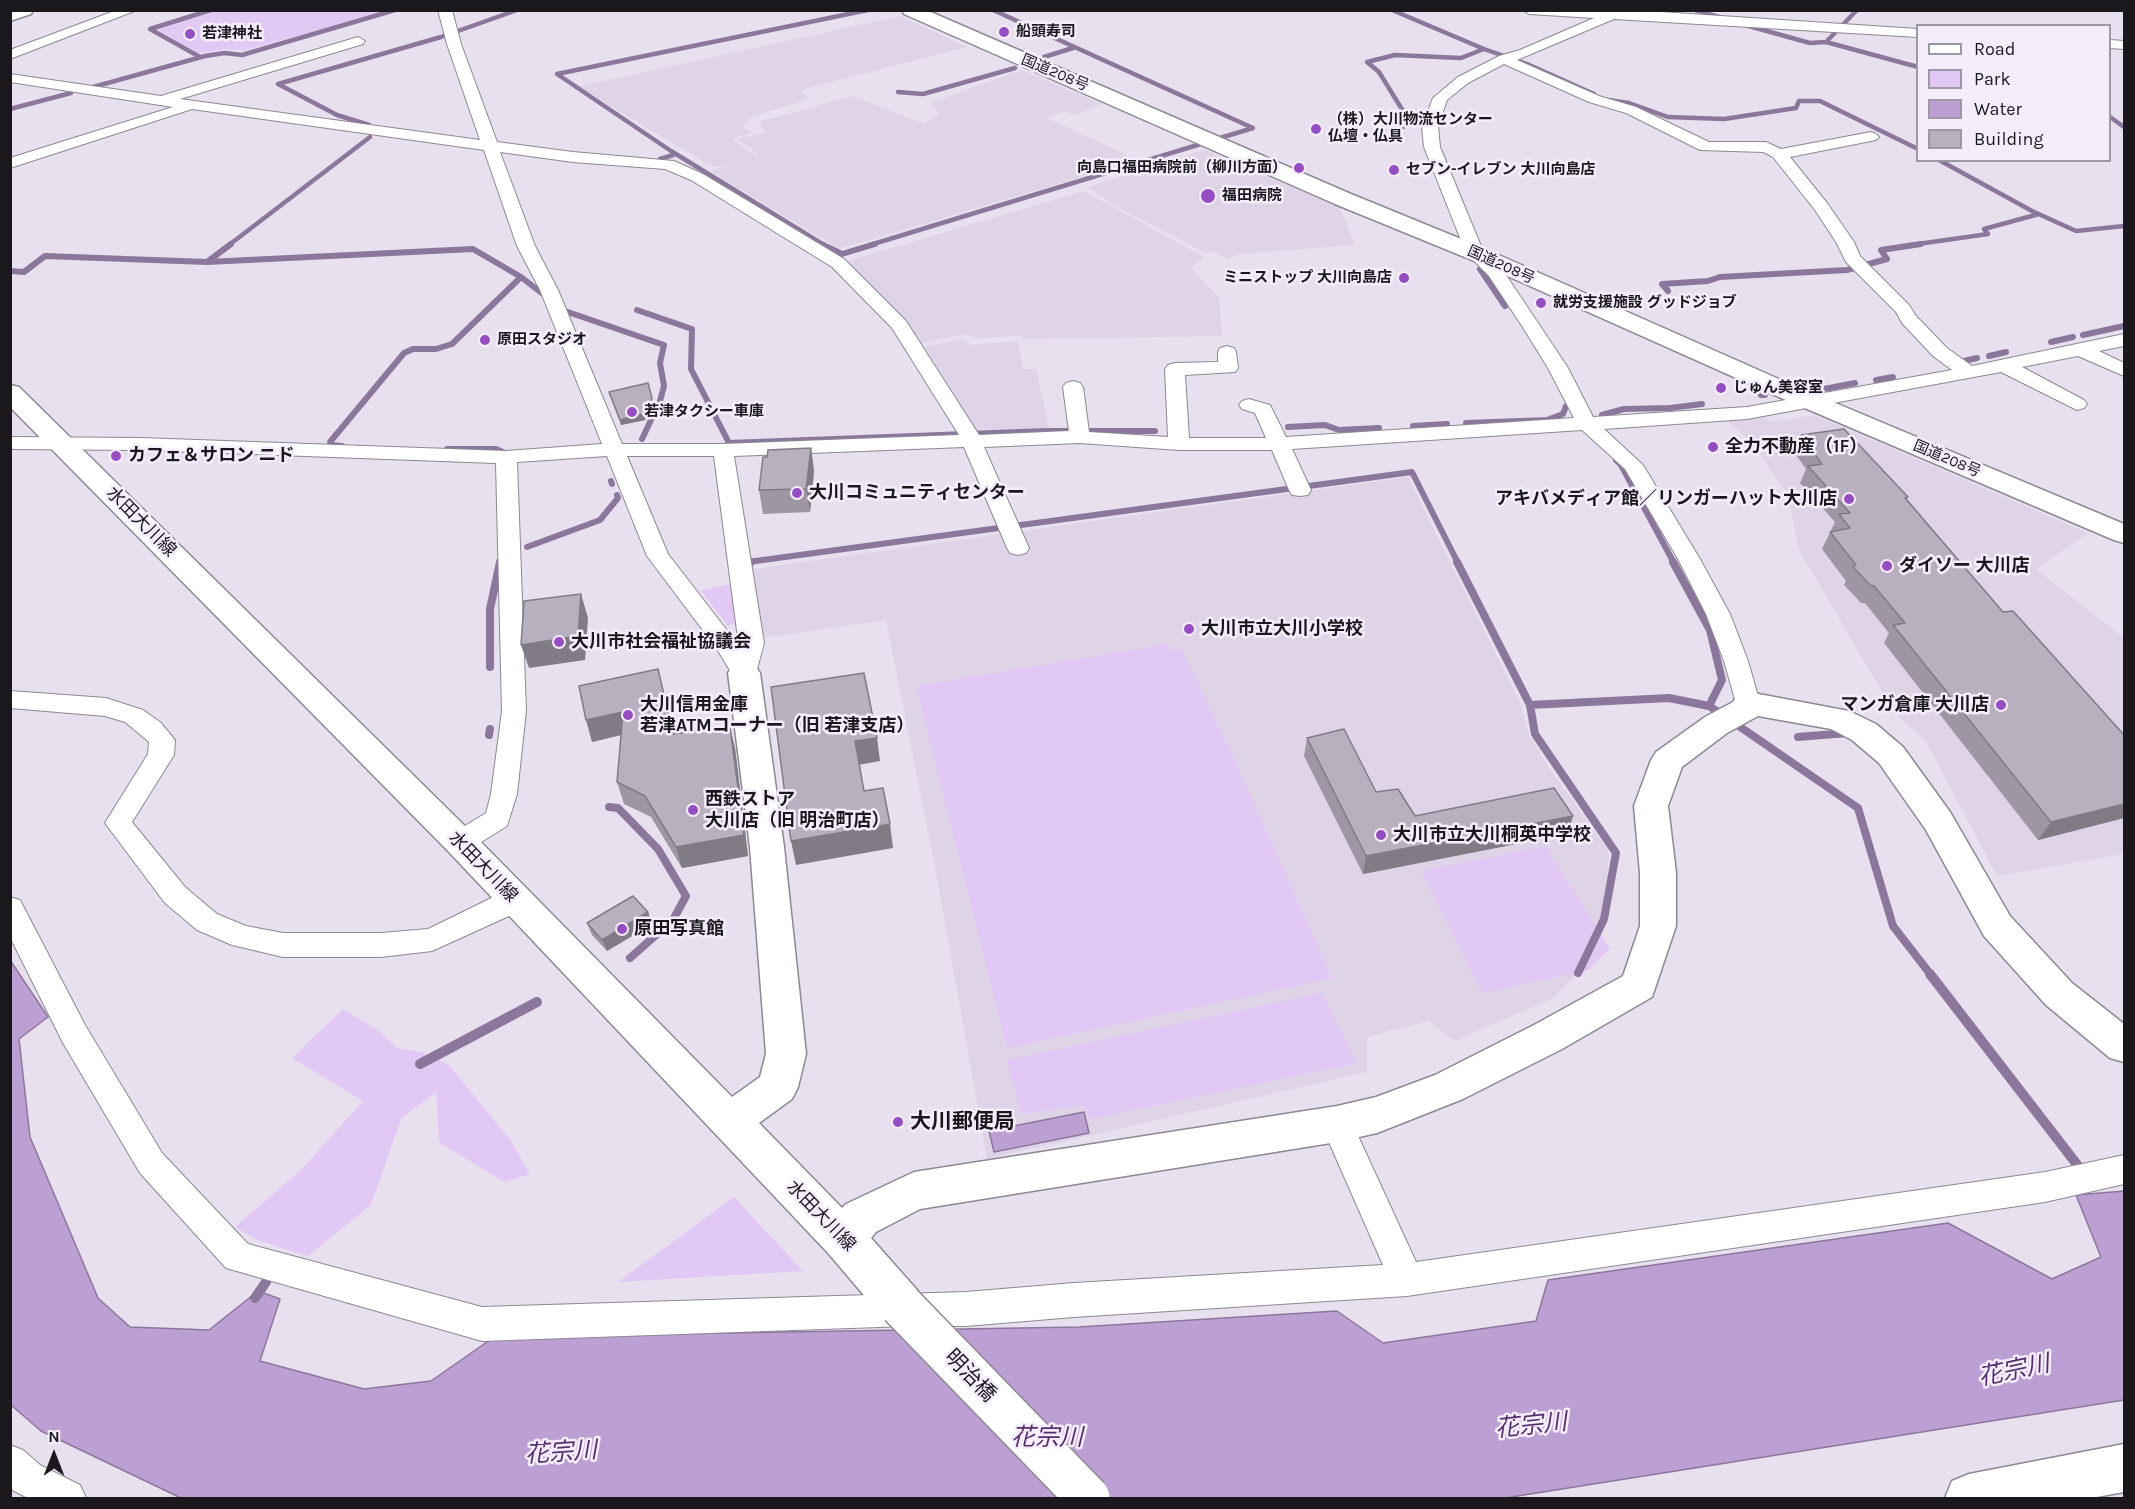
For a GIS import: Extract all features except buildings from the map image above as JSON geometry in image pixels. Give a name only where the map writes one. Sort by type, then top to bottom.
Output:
[{"type":"main road","points":[[10,16],[25,10]]},
{"type":"main road","name":"国道208号","points":[[910,10],[1343,199],[1475,253],[1809,401],[2124,534]]},
{"type":"main road","name":"水田大川線","points":[[10,392],[460,842],[843,1239],[901,1305]]},
{"type":"main road","name":"水田大川線","points":[[10,404],[60,440]]},
{"type":"main road","points":[[727,1120],[778,1088],[786,1054],[767,847],[744,673]]},
{"type":"main road","points":[[843,1239],[861,1218],[914,1191],[1338,1124],[1377,1115],[1449,1087],[1548,1037],[1639,986],[1658,926],[1658,873],[1651,806],[1668,760],[1716,725],[1752,704],[1838,719],[1864,732],[1891,755],[1938,821],[1996,926],[2059,994],[2124,1046]]},
{"type":"main road","name":"明治橋","points":[[901,1305],[1088,1498]]},
{"type":"main road","points":[[1973,1498],[2124,1468]]},
{"type":"street","points":[[10,55],[131,10]]},
{"type":"street","points":[[445,10],[454,44],[526,246],[549,290],[658,556],[725,643],[744,673]]},
{"type":"street","points":[[1529,10],[1619,13],[1746,23],[1833,24],[1916,33]]},
{"type":"street","points":[[1619,13],[1475,73],[1440,98],[1430,126],[1432,147],[1475,253],[1496,273],[1531,326],[1558,368],[1587,424],[1633,465],[1689,559],[1718,614],[1752,704]]},
{"type":"street","points":[[158,101],[358,40]]},
{"type":"street","points":[[1508,58],[1594,99],[1631,110],[1706,147],[1766,147],[1779,154],[1821,207],[1845,242],[1852,258],[1903,309],[1909,320],[1940,352],[1968,373]]},
{"type":"street","points":[[10,78],[192,106],[573,157],[668,164],[697,177],[838,263],[899,325],[969,436],[1011,533]]},
{"type":"street","points":[[10,163],[192,106]]},
{"type":"street","points":[[1779,154],[1870,137]]},
{"type":"street","points":[[10,443],[60,440],[506,458],[616,449],[723,450],[1080,431],[1179,444],[1280,444],[1747,413],[1968,373],[2124,340]]},
{"type":"street","points":[[2079,349],[2124,370]]},
{"type":"street","points":[[1179,444],[1175,369],[1228,368],[1227,352]]},
{"type":"street","points":[[2002,365],[2056,391],[2077,404]]},
{"type":"street","points":[[1073,387],[1080,431]]},
{"type":"street","points":[[1249,405],[1263,409],[1298,486]]},
{"type":"street","points":[[723,450],[752,643],[744,673]]},
{"type":"street","points":[[460,842],[498,819],[504,794],[512,723],[513,659],[506,458]]},
{"type":"street","points":[[10,699],[106,707],[134,716],[151,728],[162,740],[161,755],[118,823],[175,895],[207,922],[242,937],[283,945],[381,945],[432,940],[499,908],[514,898]]},
{"type":"street","points":[[10,908],[74,1034],[151,1163],[238,1257],[482,1324],[966,1309],[1074,1300],[1407,1280],[2045,1187],[2098,1176]]},
{"type":"street","points":[[1338,1124],[1407,1280]]},
{"type":"street","points":[[10,1463],[27,1478],[67,1498]]},
{"type":"shaded area","points":[[900,16],[967,47],[800,90],[809,99],[753,116],[742,127],[751,132],[732,139],[756,156],[759,155],[737,139],[765,133],[759,122],[852,96],[924,124],[940,114],[930,103],[1022,70],[1101,104],[1074,115],[1065,111],[1047,118],[1138,160],[839,249],[710,171],[745,159],[718,167],[706,163],[564,78],[582,86]]},
{"type":"shaded area","name":"福田病院","points":[[1204,150],[1340,207],[1355,245],[1238,254],[1228,259],[1216,252],[1205,253],[1114,205],[1087,187]]},
{"type":"shaded area","points":[[1084,191],[1204,257],[1191,268],[1219,298],[1222,336],[1026,339],[1017,335],[979,339],[964,334],[918,344],[848,261]]},
{"type":"shaded area","points":[[962,339],[971,345],[1018,341],[1023,369],[1036,369],[1049,429],[976,430],[925,347]]},
{"type":"shaded area","points":[[1814,415],[2088,533],[2036,569],[2124,638],[2124,854],[1997,876],[1927,743],[1894,712],[1799,550],[1788,495],[1752,442],[1727,421],[1763,417],[1773,422]]},
{"type":"shaded area","points":[[1408,477],[1520,703],[1529,735],[1609,854],[1604,919],[1578,973],[1553,998],[1455,1041],[1428,1021],[1367,1037],[1367,1072],[987,1159],[937,878],[886,620],[762,638],[755,614],[753,569]]},
{"type":"green space","points":[[218,11],[388,11],[245,50],[226,49],[198,53],[155,28]]},
{"type":"green space","points":[[733,583],[738,622],[728,626],[701,591]]},
{"type":"green space","points":[[1168,644],[1171,651],[1181,649],[1229,747],[1332,978],[1007,1048],[916,686]]},
{"type":"green space","points":[[1545,846],[1610,949],[1588,970],[1482,993],[1421,871]]},
{"type":"green space","points":[[1322,993],[1357,1063],[1090,1119],[1082,1105],[1021,1114],[1007,1060]]},
{"type":"green space","points":[[343,1009],[379,1031],[397,1048],[422,1052],[449,1065],[511,1141],[530,1174],[504,1182],[439,1142],[436,1092],[401,1119],[371,1205],[308,1256],[257,1240],[235,1227],[301,1170],[363,1101],[292,1058]]},
{"type":"green space","points":[[734,1197],[803,1271],[618,1282]]},
{"type":"water","name":"花宗川","points":[[10,960],[48,1017],[19,1039],[30,1137],[98,1298],[130,1327],[209,1330],[258,1291],[280,1299],[260,1361],[364,1389],[431,1381],[494,1337],[1079,1327],[1337,1311],[1383,1343],[1536,1321],[1548,1280],[1948,1223],[2052,1279],[2101,1257],[2076,1195],[2124,1191],[2124,1400],[1505,1498],[181,1498],[41,1431],[11,1405]]},
{"type":"water","points":[[1084,1112],[1089,1133],[994,1152],[989,1131]]},
{"type":"waterway","points":[[200,57],[150,29],[211,10]]},
{"type":"waterway","points":[[86,89],[205,56],[225,53],[242,55],[395,10]]},
{"type":"waterway","points":[[369,125],[337,115],[278,84],[441,37],[517,10]]},
{"type":"waterway","points":[[824,245],[671,151],[557,74],[868,10]]},
{"type":"waterway","points":[[870,245],[1253,128],[993,10]]},
{"type":"waterway","points":[[1392,10],[1484,49]]},
{"type":"waterway","points":[[1695,10],[1722,18]]},
{"type":"waterway","points":[[1826,42],[1857,10]]},
{"type":"waterway","points":[[1745,25],[1810,43],[1826,42]]},
{"type":"waterway","points":[[1826,42],[1916,66]]},
{"type":"waterway","points":[[1044,57],[1073,48]]},
{"type":"waterway","points":[[1403,127],[1403,111],[1379,72],[1367,62],[1395,55],[1461,58],[1484,49]]},
{"type":"waterway","points":[[1484,49],[1527,64],[1594,94]]},
{"type":"waterway","points":[[898,92],[923,94],[1015,68]]},
{"type":"waterway","points":[[10,109],[71,93]]},
{"type":"waterway","points":[[1608,100],[1629,103],[1668,117],[1724,119],[1796,108],[1799,101],[1820,101],[1916,148]]},
{"type":"waterway","points":[[2111,118],[2124,127]]},
{"type":"waterway","points":[[229,245],[370,137]]},
{"type":"waterway","points":[[660,159],[673,155]]},
{"type":"waterway","points":[[1943,162],[2039,214]]},
{"type":"waterway","points":[[1911,245],[1988,234],[1984,229],[2039,214]]},
{"type":"waterway","points":[[2039,214],[2076,231],[2124,226]]},
{"type":"waterway","points":[[207,262],[231,244]]},
{"type":"waterway","points":[[821,244],[842,254],[875,244]]},
{"type":"waterway","points":[[1668,291],[1662,284],[1708,281],[1720,277],[1847,270],[1887,259],[1881,250],[1921,244]]},
{"type":"waterway","points":[[207,262],[473,249],[521,277]]},
{"type":"waterway","points":[[10,271],[24,272],[45,256],[207,262]]},
{"type":"waterway","points":[[1480,269],[1505,306]]},
{"type":"waterway","points":[[342,446],[332,445],[330,442],[404,353],[413,349],[436,349],[452,344],[521,277]]},
{"type":"waterway","points":[[521,277],[543,294]]},
{"type":"waterway","points":[[637,310],[692,329],[691,369],[729,443],[1046,431],[1155,431]]},
{"type":"waterway","points":[[565,311],[664,345],[660,363],[664,386],[660,401],[642,439]]},
{"type":"waterway","points":[[2083,335],[2124,326]]},
{"type":"waterway","points":[[2051,342],[2073,337]]},
{"type":"waterway","points":[[1989,356],[2006,352]]},
{"type":"waterway","points":[[1955,363],[1977,358]]},
{"type":"waterway","points":[[1876,380],[1893,377]]},
{"type":"waterway","points":[[1824,389],[1855,383]]},
{"type":"waterway","points":[[1602,415],[1624,409],[1670,408],[1702,404]]},
{"type":"waterway","points":[[1466,423],[1547,420],[1563,414],[1566,406]]},
{"type":"waterway","points":[[1413,426],[1447,424]]},
{"type":"waterway","points":[[1288,427],[1325,425],[1339,430],[1379,428]]},
{"type":"waterway","points":[[447,449],[496,449],[505,453]]},
{"type":"waterway","points":[[1616,460],[1621,465],[1674,563]]},
{"type":"waterway","points":[[751,562],[748,562],[1412,472],[1458,563]]},
{"type":"waterway","points":[[527,547],[600,520],[618,498],[617,495]]},
{"type":"waterway","points":[[500,563],[501,559]]},
{"type":"waterway","points":[[490,667],[490,609],[500,562]]},
{"type":"waterway","points":[[1457,562],[1530,705]]},
{"type":"waterway","points":[[1673,562],[1710,630],[1722,680],[1709,706]]},
{"type":"waterway","points":[[1530,705],[1669,698],[1709,706]]},
{"type":"waterway","points":[[1530,705],[1535,734],[1616,853],[1604,919],[1578,973]]},
{"type":"waterway","points":[[1709,706],[1723,715]]},
{"type":"waterway","points":[[1733,722],[1858,808],[1893,926],[1931,975]]},
{"type":"waterway","points":[[489,735],[490,729]]},
{"type":"waterway","points":[[1798,737],[1847,733]]},
{"type":"waterway","points":[[609,807],[618,808],[658,849],[686,896],[673,920],[630,958]]},
{"type":"waterway","points":[[1930,974],[2082,1171]]},
{"type":"waterway","points":[[420,1064],[537,1002]]},
{"type":"waterway","points":[[255,1298],[266,1282]]},
{"type":"place","name":"船頭寿司","points":[[1004,32]]},
{"type":"place","name":"若津神社","points":[[190,34]]},
{"type":"place","name":"（株）大川物流センター 仏壇・仏具","points":[[1316,129]]},
{"type":"place","name":"向島口福田病院前（柳川方面）","points":[[1299,168]]},
{"type":"place","name":"セブン-イレブン 大川向島店","points":[[1394,170]]},
{"type":"place","name":"福田病院","points":[[1208,196]]},
{"type":"place","name":"ミニストップ 大川向島店","points":[[1404,278]]},
{"type":"place","name":"就労支援施設 グッドジョブ","points":[[1541,303]]},
{"type":"place","name":"原田スタジオ","points":[[485,340]]},
{"type":"place","name":"じゅん美容室","points":[[1721,388]]},
{"type":"place","name":"若津タクシー車庫","points":[[632,412]]},
{"type":"place","name":"全力不動産（1F）","points":[[1713,447]]},
{"type":"place","name":"カフェ＆サロン ニド","points":[[116,456]]},
{"type":"place","name":"大川コミュニティセンター","points":[[797,493]]},
{"type":"place","name":"アキバメディア館／リンガーハット大川店","points":[[1849,499]]},
{"type":"place","name":"ダイソー 大川店","points":[[1887,566]]},
{"type":"place","name":"大川市立大川小学校","points":[[1189,629]]},
{"type":"place","name":"大川市社会福祉協議会","points":[[559,642]]},
{"type":"place","name":"マンガ倉庫 大川店","points":[[2001,705]]},
{"type":"place","name":"大川信用金庫 若津ATMコーナー（旧 若津支店）","points":[[628,715]]},
{"type":"place","name":"西鉄ストア 大川店（旧 明治町店）","points":[[693,810]]},
{"type":"place","name":"大川市立大川桐英中学校","points":[[1381,835]]},
{"type":"place","name":"原田写真館","points":[[622,929]]},
{"type":"place","name":"大川郵便局","points":[[898,1122]]}]
